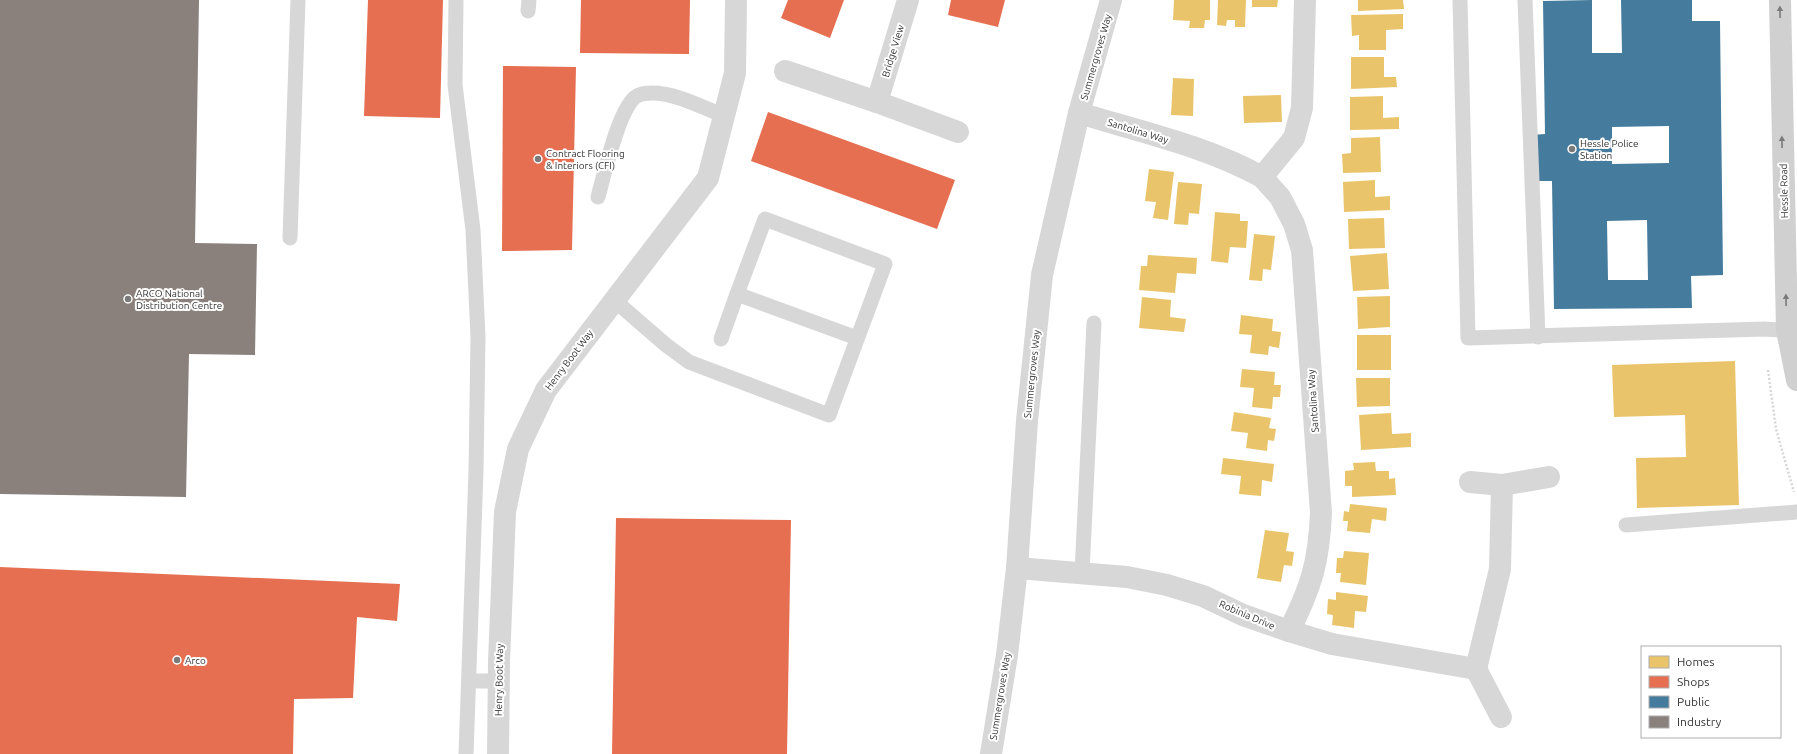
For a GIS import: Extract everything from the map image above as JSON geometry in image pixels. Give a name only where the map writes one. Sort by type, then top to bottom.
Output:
[{"type":"street","name":"Henry Boot Way","points":[[498,754],[505,512],[518,449],[546,390],[708,178],[735,73],[736,0]]},
{"type":"street","name":"Bridge View","points":[[877,102],[908,0]]},
{"type":"street","name":"Summergroves Way","points":[[991,754],[1008,655],[1017,568],[1027,421],[1042,275],[1080,113],[1111,0]]},
{"type":"street","points":[[1262,177],[1294,138],[1302,108],[1305,0]]},
{"type":"street","name":"Hessle Road","points":[[1780,0],[1792,330],[1797,380]]},
{"type":"street","points":[[785,71],[877,102],[958,132]]},
{"type":"street","name":"Santolina Way","points":[[1080,113],[1144,131],[1240,165],[1262,177],[1280,197],[1294,224],[1302,250],[1321,513],[1320,544],[1313,576],[1303,604],[1289,631]]},
{"type":"street","points":[[1470,482],[1502,485],[1549,477]]},
{"type":"street","points":[[1501,717],[1476,669],[1500,569],[1502,485]]},
{"type":"street","name":"Robinia Drive","points":[[1017,568],[1127,577],[1167,585],[1203,596],[1243,615],[1332,644],[1476,669]]},
{"type":"lane","points":[[290,238],[298,0]]},
{"type":"lane","points":[[456,0],[455,85],[473,230],[478,337],[476,471],[466,754]]},
{"type":"lane","points":[[1460,0],[1468,338],[1764,328],[1792,330]]},
{"type":"lane","points":[[1525,0],[1538,336]]},
{"type":"lane","points":[[598,197],[626,108],[637,96],[651,93],[670,95],[724,116]]},
{"type":"lane","points":[[614,300],[666,345],[689,362],[829,415],[885,264],[764,219],[721,339]]},
{"type":"lane","points":[[737,294],[857,338]]},
{"type":"lane","points":[[1082,573],[1094,323]]},
{"type":"lane","points":[[1626,525],[1797,512]]},
{"type":"lane","points":[[469,681],[499,681]]},
{"type":"building: Homes","points":[[1174,0],[1210,0],[1210,20],[1205,20],[1204,28],[1189,28],[1190,21],[1173,20]]},
{"type":"building: Homes","points":[[1218,0],[1246,0],[1245,27],[1235,27],[1235,20],[1227,20],[1226,26],[1217,25]]},
{"type":"building: Homes","points":[[1252,0],[1278,0],[1277,7],[1252,7]]},
{"type":"building: Homes","points":[[1358,0],[1403,0],[1404,9],[1358,11]]},
{"type":"building: Homes","points":[[1403,14],[1403,29],[1386,30],[1386,50],[1359,50],[1359,35],[1352,36],[1351,15]]},
{"type":"building: Homes","points":[[1351,57],[1384,57],[1384,77],[1396,77],[1397,87],[1351,89]]},
{"type":"building: Homes","points":[[1173,78],[1194,79],[1193,116],[1171,115]]},
{"type":"building: Homes","points":[[1281,95],[1282,122],[1244,123],[1243,96]]},
{"type":"building: Homes","points":[[1383,96],[1383,118],[1399,117],[1399,129],[1350,130],[1350,97]]},
{"type":"building: Homes","points":[[1380,137],[1381,172],[1343,173],[1342,154],[1351,153],[1351,138]]},
{"type":"building: Homes","points":[[1149,169],[1174,172],[1168,220],[1153,218],[1156,202],[1145,201]]},
{"type":"building: Homes","points":[[1375,180],[1375,197],[1390,196],[1390,210],[1344,212],[1343,182]]},
{"type":"building: Homes","points":[[1178,182],[1202,184],[1199,214],[1189,213],[1188,225],[1174,224]]},
{"type":"building: Homes","points":[[1215,212],[1240,214],[1240,221],[1248,221],[1246,248],[1230,247],[1228,263],[1211,261]]},
{"type":"building: Homes","points":[[1384,218],[1385,248],[1349,249],[1348,219]]},
{"type":"building: Homes","points":[[1254,234],[1275,236],[1271,270],[1263,269],[1262,281],[1249,280]]},
{"type":"building: Homes","points":[[1387,253],[1389,289],[1353,291],[1350,256]]},
{"type":"building: Homes","points":[[1148,255],[1197,258],[1196,274],[1177,273],[1175,293],[1139,290],[1141,266],[1147,266]]},
{"type":"building: Homes","points":[[1390,296],[1390,327],[1358,329],[1357,297]]},
{"type":"building: Homes","points":[[1142,297],[1171,300],[1170,317],[1186,319],[1184,332],[1139,328]]},
{"type":"building: Homes","points":[[1241,315],[1273,319],[1272,331],[1281,332],[1279,348],[1269,346],[1268,355],[1250,353],[1252,335],[1239,334]]},
{"type":"building: Homes","points":[[1357,335],[1391,335],[1391,370],[1357,370]]},
{"type":"building: Homes","points":[[1735,361],[1739,505],[1637,508],[1636,458],[1686,457],[1685,415],[1614,417],[1612,365]]},
{"type":"building: Homes","points":[[1242,369],[1275,372],[1274,385],[1281,385],[1280,397],[1273,397],[1272,409],[1252,407],[1254,388],[1240,387]]},
{"type":"building: Homes","points":[[1356,378],[1390,378],[1390,406],[1357,407]]},
{"type":"building: Homes","points":[[1234,412],[1271,418],[1269,428],[1276,429],[1274,441],[1268,440],[1267,451],[1246,448],[1248,433],[1231,431]]},
{"type":"building: Homes","points":[[1391,413],[1392,434],[1411,433],[1411,447],[1361,450],[1359,415]]},
{"type":"building: Homes","points":[[1223,458],[1274,464],[1272,482],[1262,480],[1261,496],[1239,494],[1241,476],[1221,474]]},
{"type":"building: Homes","points":[[1375,462],[1376,471],[1389,471],[1389,479],[1395,478],[1396,495],[1352,497],[1352,486],[1345,486],[1345,471],[1354,470],[1353,463]]},
{"type":"building: Homes","points":[[1350,504],[1387,508],[1386,521],[1372,519],[1370,533],[1347,531],[1348,521],[1343,521],[1344,511],[1349,512]]},
{"type":"building: Homes","points":[[1265,530],[1289,533],[1286,551],[1294,552],[1292,566],[1284,565],[1281,582],[1257,578]]},
{"type":"building: Homes","points":[[1344,551],[1369,553],[1366,585],[1340,582],[1341,573],[1336,573],[1337,558],[1343,558]]},
{"type":"building: Homes","points":[[1336,592],[1368,596],[1366,612],[1355,611],[1354,628],[1332,625],[1333,615],[1327,614],[1328,599],[1336,600]]},
{"type":"building: Shops","points":[[368,0],[443,0],[440,118],[364,116]]},
{"type":"building: Shops","points":[[581,0],[690,0],[689,54],[580,53]]},
{"type":"building: Shops","points":[[788,0],[844,0],[830,38],[781,18]]},
{"type":"building: Shops","points":[[951,0],[1005,0],[998,27],[948,15]]},
{"type":"building: Shops","name":"Contract Flooring & Interiors (CFI)","points":[[503,66],[576,67],[572,250],[502,251]]},
{"type":"building: Shops","points":[[768,112],[955,180],[937,229],[751,161]]},
{"type":"building: Shops","points":[[616,518],[791,520],[787,754],[612,754]]},
{"type":"building: Shops","name":"Arco","points":[[0,567],[400,584],[397,621],[357,617],[353,698],[294,699],[293,754],[0,754]]},
{"type":"building: Public","name":"Hessle Police Station","points":[[1592,0],[1592,53],[1622,53],[1621,0],[1692,0],[1692,21],[1720,21],[1723,275],[1691,276],[1692,308],[1554,309],[1552,181],[1531,181],[1531,135],[1545,134],[1543,1]],"holes":[[[1669,126],[1669,163],[1612,164],[1612,127]],[[1647,220],[1648,280],[1608,280],[1607,221]]]},
{"type":"building: Industry","name":"ARCO National Distribution Centre","points":[[0,0],[199,0],[195,243],[257,244],[255,355],[189,354],[186,497],[0,494]]},
{"type":"place","name":"Hessle Police Station","points":[[1572,149]]},
{"type":"place","name":"Contract Flooring & Interiors (CFI)","points":[[538,159]]},
{"type":"place","name":"ARCO National Distribution Centre","points":[[128,299]]},
{"type":"place","name":"Arco","points":[[177,660]]}]
